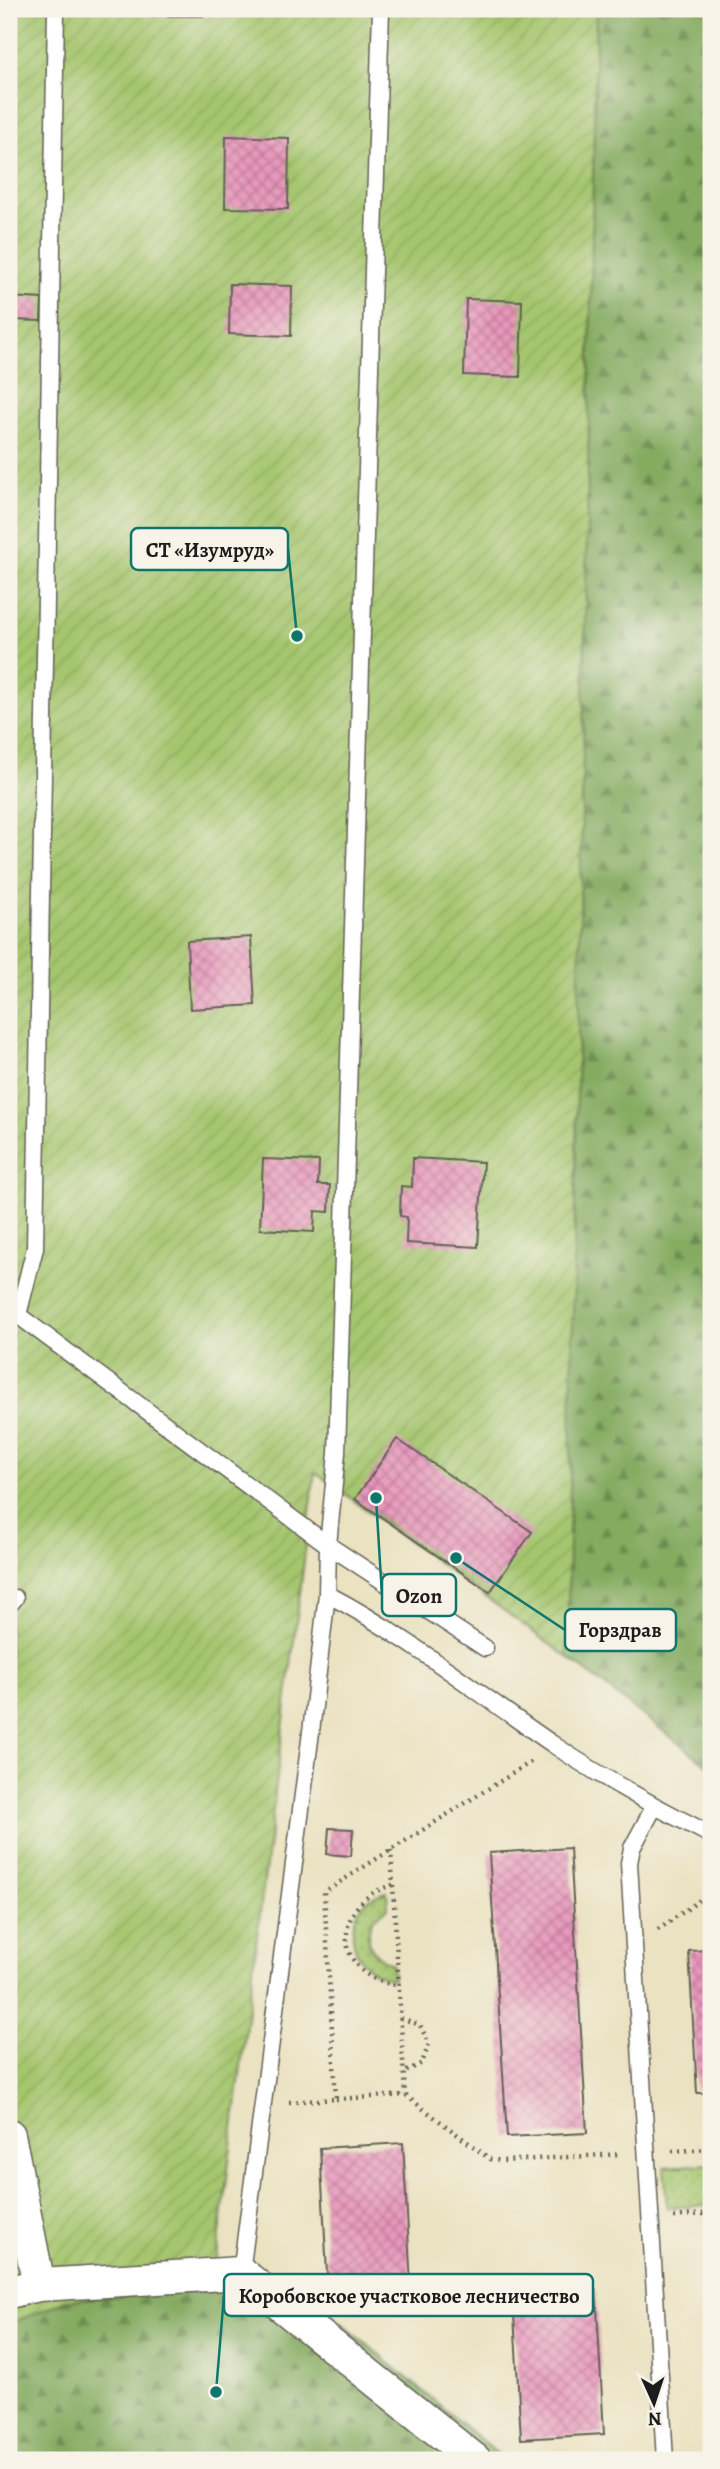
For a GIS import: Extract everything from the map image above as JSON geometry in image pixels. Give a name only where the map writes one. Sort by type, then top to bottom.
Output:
[{"type":"street","points":[[9,2135],[17,2286],[241,2273],[475,2460]]},
{"type":"lane","points":[[57,9],[35,1248],[13,1312],[328,1545],[485,1648]]},
{"type":"lane","points":[[241,2273],[327,1594],[328,1545],[338,1440],[382,9]]},
{"type":"lane","points":[[327,1594],[383,1624],[555,1746],[654,1807],[711,1835]]},
{"type":"lane","points":[[654,1807],[630,1855],[665,2460]]},
{"type":"path","points":[[336,2099],[324,1892],[555,1746]]},
{"type":"path","points":[[391,1850],[405,2095]]},
{"type":"path","points":[[393,1885],[365,1897],[348,1922],[346,1937],[349,1951],[363,1972],[373,1980],[399,1985]]},
{"type":"path","points":[[634,1948],[711,1892]]},
{"type":"path","points":[[401,2018],[420,2025],[429,2044],[422,2063],[404,2072]]},
{"type":"path","points":[[263,2103],[405,2095],[490,2159],[502,2161],[711,2149]]},
{"type":"path","points":[[650,2219],[711,2213]]},
{"type":"green space","points":[[9,9],[596,9],[567,1657],[315,1472],[213,2290],[67,2300],[9,2324]]},
{"type":"green space","points":[[596,9],[711,9],[711,1768],[567,1657]]},
{"type":"green space","points":[[387,1892],[388,1908],[372,1920],[368,1934],[374,1952],[392,1964],[393,1979],[377,1974],[364,1964],[356,1951],[353,1937],[354,1922],[360,1909],[371,1898]]},
{"type":"green space","points":[[711,2164],[711,2205],[667,2208],[664,2167]]},
{"type":"green space","points":[[213,2290],[321,2306],[505,2460],[9,2460],[9,2324],[67,2300]]},
{"type":"building","points":[[145,9],[203,9],[203,16],[145,16]]},
{"type":"building","points":[[226,136],[289,138],[288,209],[225,208]]},
{"type":"building","points":[[230,284],[292,286],[291,336],[229,334]]},
{"type":"building","points":[[9,297],[42,299],[41,321],[9,320]]},
{"type":"building","points":[[466,299],[522,301],[520,377],[464,375]]},
{"type":"building","points":[[251,937],[255,1005],[190,1009],[187,941]]},
{"type":"building","points":[[413,1158],[483,1162],[478,1247],[406,1243],[407,1217],[400,1216],[401,1186],[412,1187]]},
{"type":"building","points":[[263,1159],[319,1161],[318,1185],[330,1185],[329,1212],[315,1211],[314,1232],[260,1229]]},
{"type":"building","points":[[397,1439],[532,1532],[490,1592],[355,1499]]},
{"type":"building","points":[[329,1828],[353,1829],[351,1856],[327,1854]]},
{"type":"building","points":[[570,1848],[587,2133],[507,2137],[489,1853]]},
{"type":"building","points":[[711,1950],[711,2093],[697,2093],[689,1951]]},
{"type":"building","points":[[403,2143],[411,2285],[328,2291],[320,2148]]},
{"type":"building","points":[[596,2291],[604,2434],[521,2439],[513,2296]]},
{"type":"place","name":"СТ «Изумруд»","points":[[297,636]]},
{"type":"place","name":"Ozon","points":[[376,1498]]},
{"type":"place","name":"Горздрав","points":[[456,1558]]},
{"type":"place","name":"Коробовское участковое лесничество","points":[[216,2392]]}]
